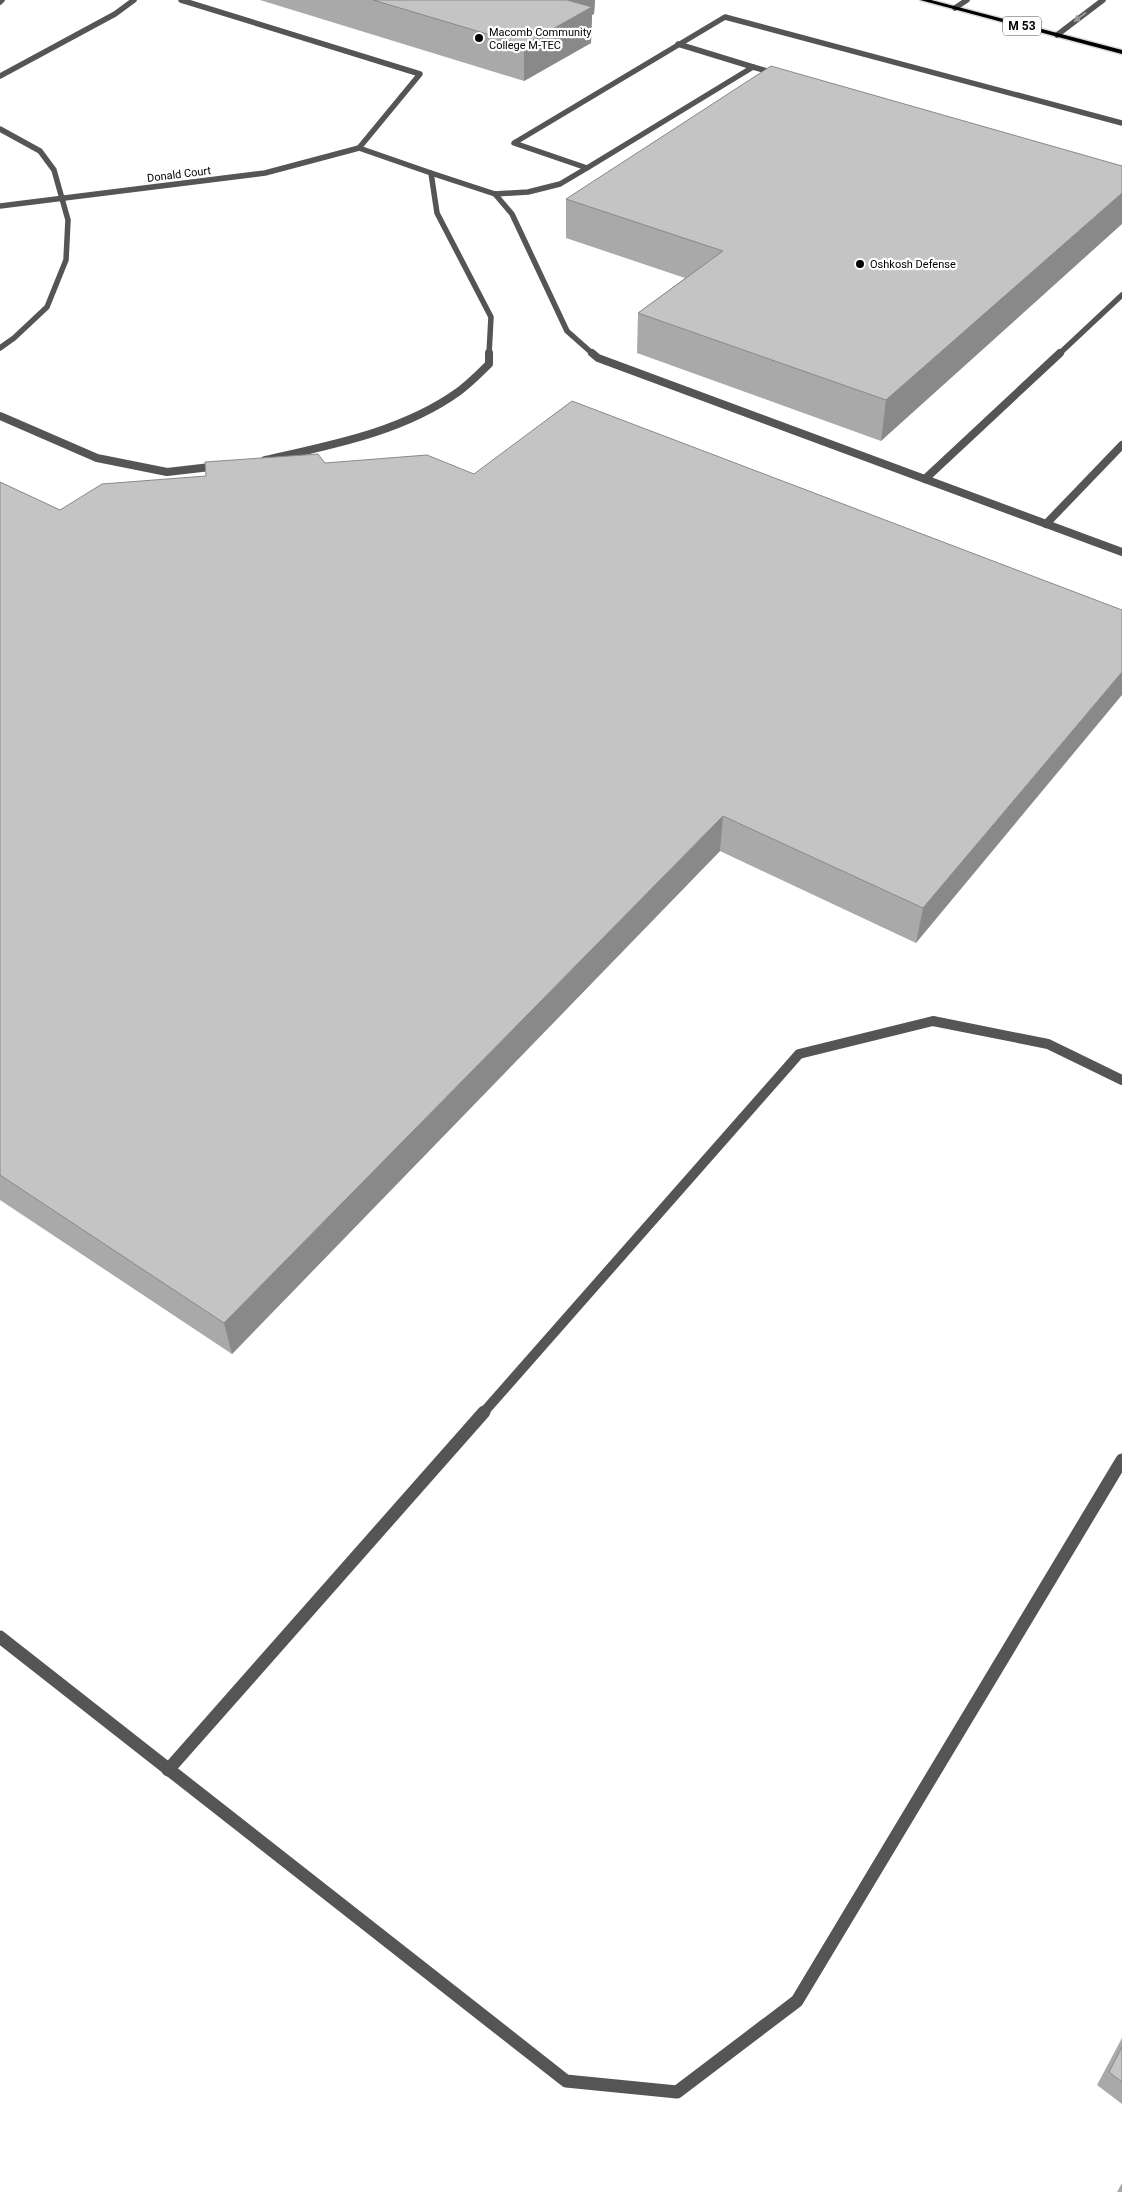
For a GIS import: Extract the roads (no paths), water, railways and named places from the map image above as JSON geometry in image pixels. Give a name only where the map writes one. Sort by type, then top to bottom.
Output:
[{"type":"main road","name":"M 53","points":[[923,0],[1122,52]]},
{"type":"street","points":[[0,76],[115,14],[134,0]]},
{"type":"street","points":[[181,0],[420,74],[359,148],[495,194],[528,192],[560,184],[753,67]]},
{"type":"street","points":[[955,8],[967,0]]},
{"type":"street","points":[[1057,35],[1103,0]]},
{"type":"street","points":[[586,168],[514,143],[725,17],[1122,123]]},
{"type":"street","points":[[678,44],[782,75]]},
{"type":"street","points":[[0,128],[40,151],[54,170],[68,220],[66,260],[47,307],[14,338],[0,348]]},
{"type":"street","name":"Donald Court","points":[[0,206],[265,173],[359,148]]},
{"type":"street","points":[[254,462],[343,442],[404,422],[455,395],[489,364],[491,317],[437,213],[431,173]]},
{"type":"street","points":[[495,194],[512,214],[567,331],[598,358],[1122,552]]},
{"type":"street","points":[[925,479],[1122,295]]},
{"type":"street","points":[[0,416],[97,458],[167,472],[225,466]]},
{"type":"street","points":[[1046,524],[1122,445]]},
{"type":"street","points":[[168,1770],[799,1054],[933,1021],[1048,1044],[1122,1080]]},
{"type":"street","points":[[0,1637],[566,2081],[677,2092],[797,2001],[1122,1460]]},
{"type":"place","name":"Macomb Community College M-TEC","points":[[479,38]]},
{"type":"place","name":"Oshkosh Defense","points":[[860,264]]}]
